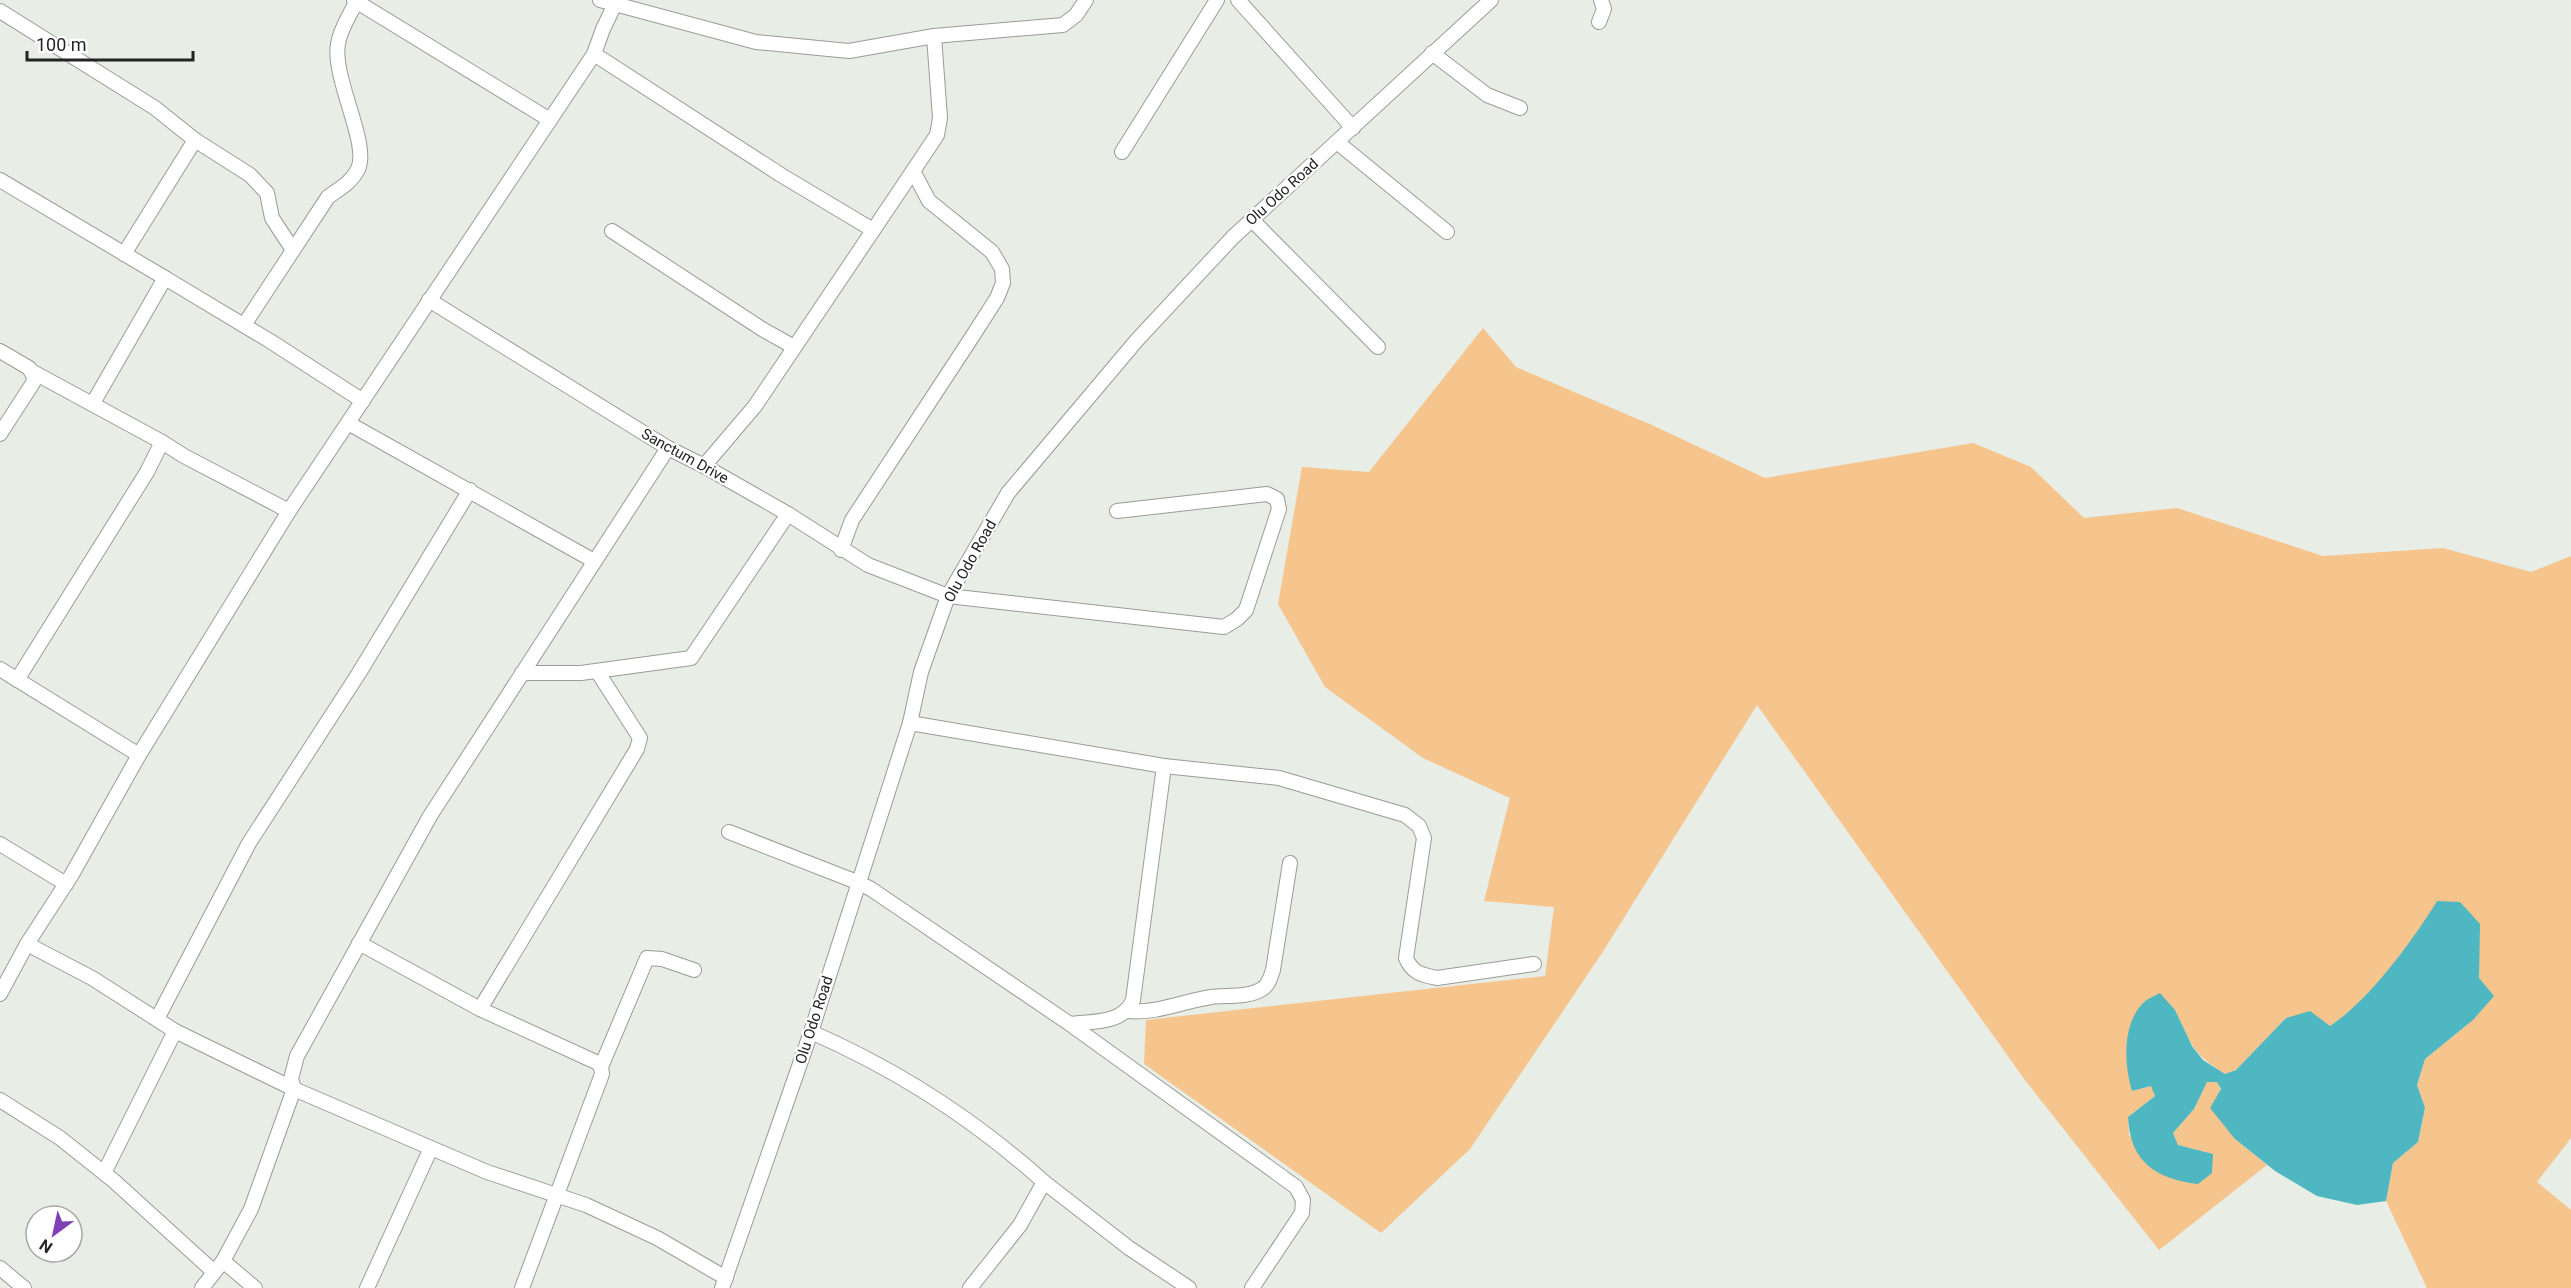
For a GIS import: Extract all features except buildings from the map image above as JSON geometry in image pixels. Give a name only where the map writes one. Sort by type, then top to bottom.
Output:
[{"type":"street","points":[[600,0],[756,42],[849,51],[934,36],[1063,25],[1076,15],[1086,0]]},
{"type":"street","points":[[1122,152],[1217,0]]},
{"type":"street","points":[[1238,0],[1353,128]]},
{"type":"street","name":"Olu Odo Road","points":[[724,1283],[811,1032],[857,882],[910,723],[921,672],[948,596],[1008,493],[1137,340],[1251,220],[1491,0]]},
{"type":"street","points":[[1599,22],[1604,9],[1600,0]]},
{"type":"street","points":[[244,325],[328,196],[346,185],[358,169],[361,155],[340,75],[337,45],[355,1],[550,120]]},
{"type":"street","points":[[0,994],[139,755],[290,511],[594,54],[615,4]]},
{"type":"street","points":[[0,11],[155,108],[195,140],[250,175],[267,193],[272,218],[293,250]]},
{"type":"street","points":[[704,466],[755,406],[938,135],[940,118],[934,36]]},
{"type":"street","points":[[1432,53],[1487,95],[1520,108]]},
{"type":"street","points":[[594,54],[781,175],[873,230]]},
{"type":"street","points":[[124,254],[195,140]]},
{"type":"street","points":[[1337,142],[1447,232]]},
{"type":"street","points":[[841,550],[852,520],[979,327],[997,298],[1003,283],[1002,269],[992,252],[929,201],[913,171]]},
{"type":"street","points":[[0,180],[244,325],[363,401]]},
{"type":"street","points":[[1251,220],[1378,347]]},
{"type":"street","points":[[612,231],[762,329],[794,347]]},
{"type":"street","points":[[93,403],[165,278]]},
{"type":"street","name":"Sanctum Drive","points":[[429,300],[668,448],[788,514],[841,550],[868,565],[948,596],[1224,627],[1237,620],[1246,610],[1279,509],[1277,500],[1267,494],[1117,511]]},
{"type":"street","points":[[0,351],[33,372],[93,403],[184,456],[290,511]]},
{"type":"street","points":[[0,434],[33,382],[33,372]]},
{"type":"street","points":[[348,423],[594,561]]},
{"type":"street","points":[[17,680],[147,472],[162,442]]},
{"type":"street","points":[[202,1288],[218,1266],[251,1209],[294,1089],[291,1079],[297,1056],[359,943],[430,816],[668,448]]},
{"type":"street","points":[[156,1019],[249,843],[359,673],[470,490]]},
{"type":"street","points":[[522,673],[581,674],[691,658],[788,514]]},
{"type":"street","points":[[0,669],[139,755]]},
{"type":"street","points":[[480,1009],[637,748],[640,738],[635,727],[597,671]]},
{"type":"street","points":[[910,723],[1164,766],[1279,778],[1405,815],[1419,826],[1424,838],[1406,958],[1410,968],[1421,975],[1437,978],[1534,964]]},
{"type":"street","points":[[1070,1024],[1117,1018],[1128,1011],[1133,1000],[1164,766]]},
{"type":"street","points":[[729,832],[857,882],[1070,1024],[1296,1187],[1303,1200],[1302,1213],[1252,1288]]},
{"type":"street","points":[[0,844],[66,884]]},
{"type":"street","points":[[1128,1011],[1141,1012],[1212,997],[1250,993],[1260,991],[1268,985],[1274,970],[1290,863]]},
{"type":"street","points":[[359,943],[480,1009],[598,1063],[601,1067]]},
{"type":"street","points":[[27,944],[92,978],[175,1031],[294,1089],[487,1172],[586,1205],[657,1238],[724,1283]]},
{"type":"street","points":[[522,1288],[602,1074],[601,1067],[647,958],[662,959],[694,970]]},
{"type":"street","points":[[104,1173],[175,1031]]},
{"type":"street","points":[[811,1032],[865,1056],[906,1078],[992,1139],[1129,1248],[1189,1288]]},
{"type":"street","points":[[0,1100],[60,1138],[218,1266],[255,1288]]},
{"type":"street","points":[[367,1288],[431,1148]]},
{"type":"street","points":[[970,1288],[1020,1225],[1044,1182]]},
{"type":"street","points":[[0,1268],[24,1288]]},
{"type":"shaded area","points":[[1483,328],[1516,367],[1654,426],[1765,478],[1973,443],[2031,467],[2084,518],[2177,508],[2323,556],[2443,548],[2531,572],[2571,556],[2571,1138],[2537,1182],[2571,1210],[2571,1288],[2427,1288],[2386,1201],[2393,1163],[2418,1142],[2425,1109],[2417,1085],[2425,1059],[2473,1020],[2479,978],[2479,924],[2437,902],[2389,969],[2345,1015],[2330,1026],[2286,1018],[2236,1070],[2225,1074],[2206,1060],[2194,1047],[2175,1010],[2132,1091],[2152,1086],[2155,1096],[2128,1117],[2129,1136],[2212,1154],[2178,1145],[2173,1133],[2194,1109],[2207,1082],[2218,1082],[2235,1139],[2267,1165],[2159,1250],[2025,1080],[1757,705],[1602,953],[1470,1149],[1381,1233],[1144,1064],[1146,1020],[1545,976],[1554,907],[1484,901],[1510,798],[1423,758],[1325,687],[1278,604],[1302,467],[1369,472]]},
{"type":"water","points":[[2437,901],[2460,902],[2480,924],[2479,978],[2494,996],[2473,1020],[2425,1059],[2417,1085],[2425,1108],[2418,1142],[2393,1163],[2386,1201],[2357,1205],[2317,1196],[2275,1171],[2235,1139],[2210,1108],[2221,1089],[2217,1082],[2207,1082],[2194,1109],[2173,1133],[2178,1145],[2213,1154],[2212,1173],[2198,1184],[2170,1178],[2148,1166],[2134,1146],[2128,1117],[2155,1096],[2151,1086],[2132,1091],[2126,1057],[2131,1022],[2145,1002],[2160,993],[2175,1010],[2192,1046],[2203,1060],[2225,1074],[2236,1070],[2286,1018],[2310,1011],[2330,1026],[2345,1015],[2389,969]]}]
